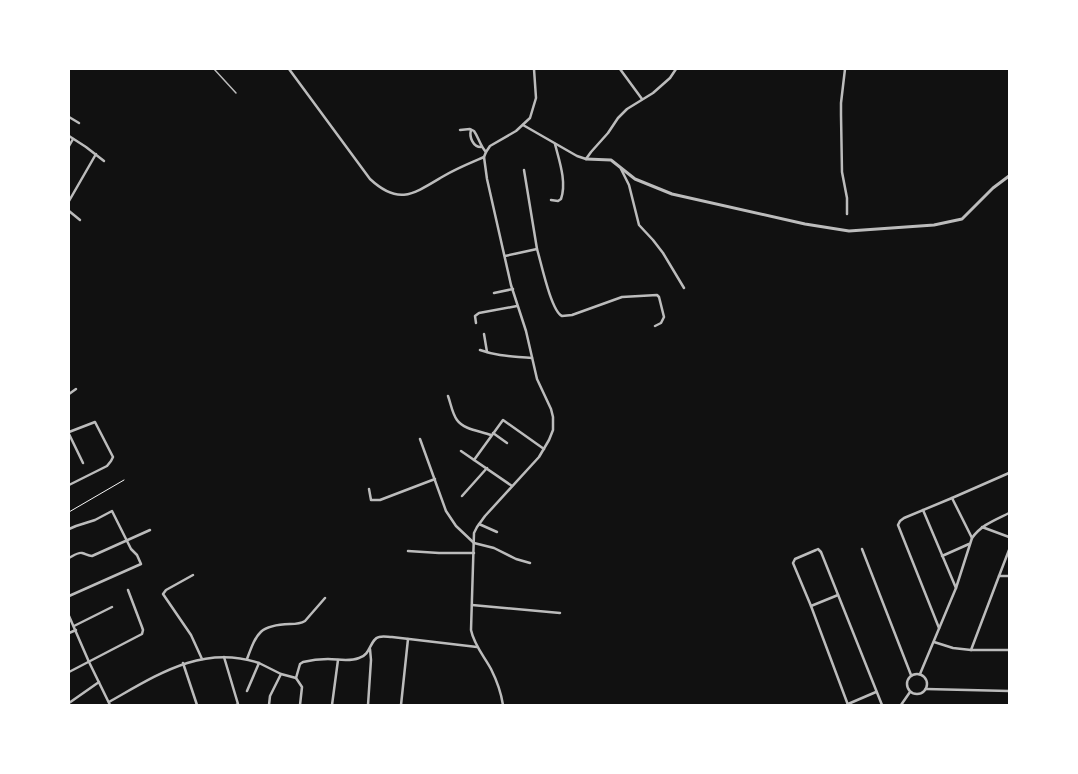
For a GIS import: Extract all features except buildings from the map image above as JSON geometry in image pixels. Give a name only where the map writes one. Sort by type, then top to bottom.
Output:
[{"type":"street","points":[[289,69],[370,179],[380,188],[392,194],[408,195],[420,190],[460,167],[484,157]]},
{"type":"street","points":[[503,705],[498,683],[473,638],[471,630],[474,533],[479,524],[534,463],[544,449],[552,430],[553,416],[537,380],[526,330],[517,306],[486,174],[484,157],[490,146],[516,131],[530,118],[536,98],[534,69]]},
{"type":"street","points":[[620,69],[642,100]]},
{"type":"street","points":[[586,159],[590,152],[608,133],[618,118],[627,109],[663,86],[676,69]]},
{"type":"street","points":[[845,69],[841,103],[842,172],[847,198],[848,214]]},
{"type":"street","points":[[69,117],[79,124]]},
{"type":"street","points":[[523,125],[577,156],[586,159],[611,160],[620,169],[635,178],[672,194],[805,224],[849,231],[934,225],[962,219],[993,188],[1009,176]]},
{"type":"street","points":[[460,130],[474,131],[479,138],[481,147]]},
{"type":"street","points":[[471,130],[471,136],[475,145],[477,147],[481,147],[486,152]]},
{"type":"street","points":[[69,136],[104,161]]},
{"type":"street","points":[[69,146],[73,139]]},
{"type":"street","points":[[551,200],[558,201],[561,199],[563,194],[561,170],[555,143]]},
{"type":"street","points":[[69,201],[96,154]]},
{"type":"street","points":[[620,169],[629,185],[639,225],[663,253],[684,288]]},
{"type":"street","points":[[524,170],[537,249],[550,294],[559,315],[564,317],[572,315],[622,297],[657,296],[659,297],[664,318],[661,323],[655,326]]},
{"type":"street","points":[[69,211],[80,220]]},
{"type":"street","points":[[505,256],[537,249]]},
{"type":"street","points":[[494,293],[513,289]]},
{"type":"street","points":[[476,323],[475,316],[479,313],[517,306]]},
{"type":"street","points":[[484,334],[487,352]]},
{"type":"street","points":[[480,350],[505,357],[532,358]]},
{"type":"street","points":[[69,394],[76,389]]},
{"type":"street","points":[[448,396],[455,416],[460,423],[466,427],[492,434],[507,444]]},
{"type":"street","points":[[474,460],[502,421],[505,420],[544,449]]},
{"type":"street","points":[[69,485],[107,466],[113,458],[113,455],[96,422],[69,433],[83,462]]},
{"type":"street","points":[[420,440],[446,511],[456,526],[474,543],[494,548],[516,559],[530,563]]},
{"type":"street","points":[[461,451],[512,486]]},
{"type":"street","points":[[462,496],[487,468]]},
{"type":"street","points":[[939,629],[898,525],[904,518],[1009,473]]},
{"type":"street","points":[[369,489],[371,500],[380,500],[434,479]]},
{"type":"street","points":[[952,498],[972,538]]},
{"type":"street","points":[[923,510],[956,588]]},
{"type":"street","points":[[69,529],[95,520],[112,511],[131,549],[137,555],[141,564],[69,596]]},
{"type":"street","points":[[920,674],[956,588],[972,538],[982,527],[1009,513]]},
{"type":"street","points":[[479,524],[497,532]]},
{"type":"street","points":[[982,527],[1009,537]]},
{"type":"street","points":[[69,558],[78,553],[92,556],[150,530]]},
{"type":"street","points":[[942,556],[970,543]]},
{"type":"street","points":[[862,549],[912,676]]},
{"type":"street","points":[[408,550],[438,553],[474,553]]},
{"type":"street","points":[[876,692],[848,704],[793,563],[795,559],[816,550],[820,550],[882,705]]},
{"type":"street","points":[[971,650],[1009,550]]},
{"type":"street","points":[[192,575],[166,590],[163,594],[191,635],[202,659]]},
{"type":"street","points":[[999,576],[1009,576]]},
{"type":"street","points":[[69,672],[142,634],[144,630],[128,590]]},
{"type":"street","points":[[811,606],[838,595]]},
{"type":"street","points":[[247,659],[257,637],[262,630],[267,627],[282,624],[302,623],[325,598]]},
{"type":"street","points":[[472,605],[560,613]]},
{"type":"street","points":[[69,633],[112,607]]},
{"type":"street","points":[[69,616],[110,705]]},
{"type":"street","points":[[296,678],[300,664],[303,662],[328,659],[358,659],[364,656],[370,649],[374,640],[379,637],[392,637],[478,647]]},
{"type":"street","points":[[402,705],[408,639]]},
{"type":"street","points":[[934,642],[952,648],[971,650],[1009,650]]},
{"type":"street","points":[[368,705],[371,660],[370,649]]},
{"type":"street","points":[[224,657],[238,704],[236,705]]},
{"type":"street","points":[[108,702],[149,679],[184,663],[202,659],[224,657],[247,659],[281,674],[296,678],[302,687],[300,705]]},
{"type":"street","points":[[332,705],[338,660]]},
{"type":"street","points":[[184,663],[197,705]]},
{"type":"street","points":[[247,691],[259,663]]},
{"type":"street","points":[[268,705],[270,696],[281,674]]},
{"type":"street","points":[[920,674],[928,683],[926,690],[922,694],[916,695],[910,692],[907,687],[907,681],[912,676],[920,674]]},
{"type":"street","points":[[69,703],[99,682]]},
{"type":"street","points":[[926,690],[1009,691]]},
{"type":"street","points":[[901,705],[910,692]]},
{"type":"lane","points":[[214,69],[236,93]]},
{"type":"path","points":[[69,512],[124,480]]}]
